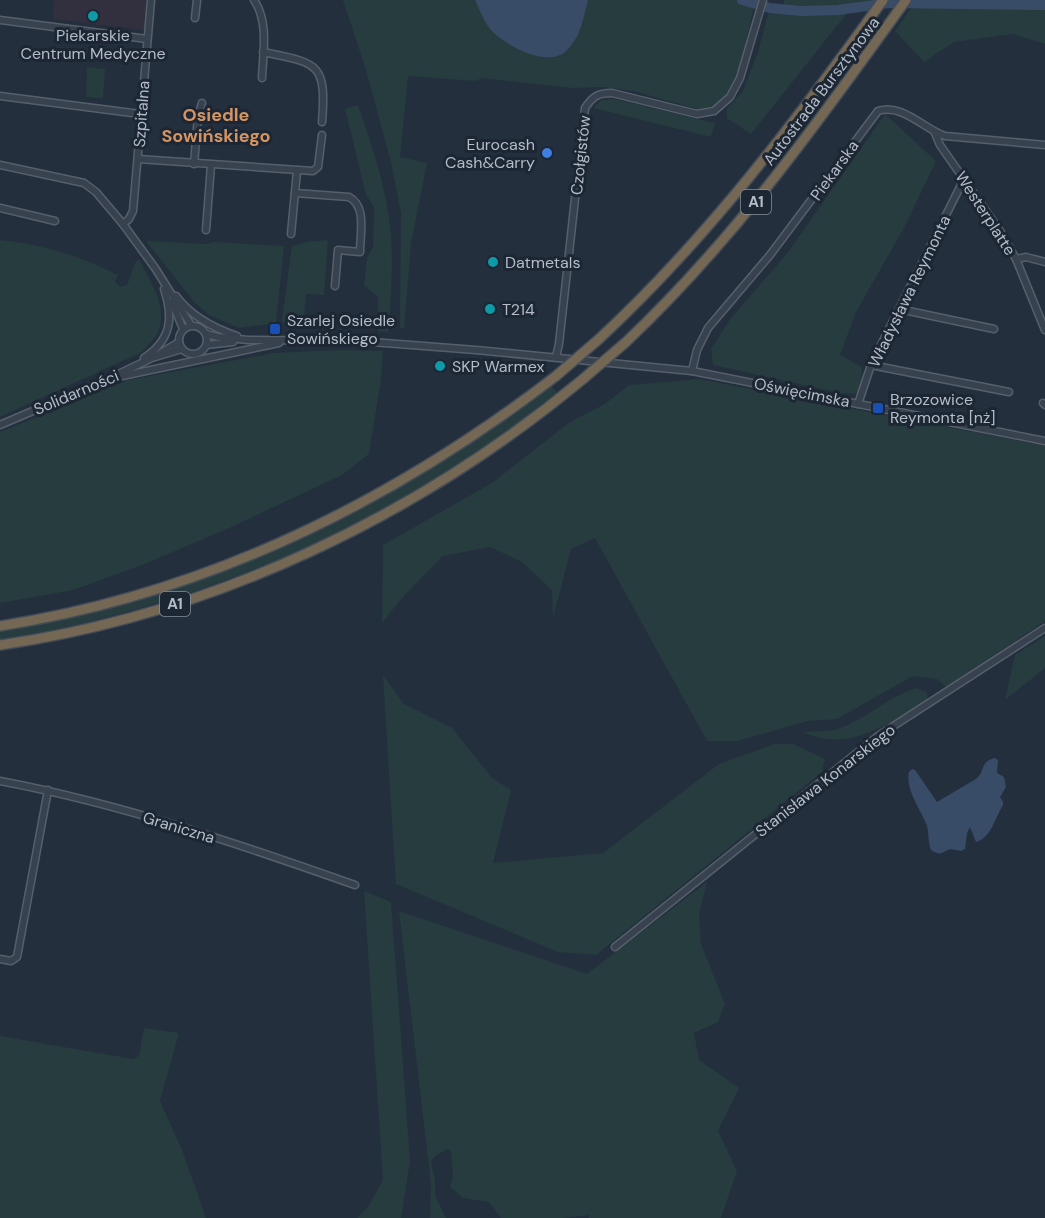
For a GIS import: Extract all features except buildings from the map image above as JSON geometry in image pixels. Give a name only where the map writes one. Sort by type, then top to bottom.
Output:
[{"type":"highway","name":"Autostrada Bursztynowa","points":[[0,626],[61,615],[165,587],[249,556],[389,489],[462,444],[556,376],[657,284],[724,210],[772,151],[884,0]]},
{"type":"highway","name":"Autostrada Bursztynowa","points":[[0,645],[99,625],[169,606],[282,564],[392,510],[449,477],[507,438],[583,379],[672,298],[727,237],[782,169],[906,0]]},
{"type":"street","name":"Szpitalna","points":[[123,224],[133,211],[151,0]]},
{"type":"street","points":[[195,18],[197,0]]},
{"type":"street","points":[[254,0],[262,16],[262,78]]},
{"type":"street","name":"Czołgistów","points":[[556,357],[585,108],[594,96],[612,93],[691,113],[703,114],[714,111],[725,103],[734,91],[747,61],[763,0]]},
{"type":"street","points":[[0,20],[147,39]]},
{"type":"street","points":[[263,52],[304,61],[320,73],[325,94],[322,122]]},
{"type":"street","points":[[0,96],[140,114]]},
{"type":"street","points":[[194,164],[198,116],[202,103]]},
{"type":"street","name":"Piekarska","points":[[692,371],[708,328],[770,255],[874,115],[884,109],[897,111],[935,133],[945,136],[1045,145]]},
{"type":"street","name":"Westerplatte","points":[[935,133],[940,145],[1000,231],[1016,260],[1045,330]]},
{"type":"street","points":[[138,159],[297,171],[317,170],[322,135]]},
{"type":"street","points":[[0,165],[84,183],[96,192],[123,224],[191,325]]},
{"type":"street","points":[[206,230],[211,165]]},
{"type":"street","points":[[291,234],[297,171]]},
{"type":"street","name":"Władysława Reymonta","points":[[858,404],[871,365],[964,179]]},
{"type":"street","points":[[295,193],[349,197],[354,199],[360,208],[360,252],[338,250],[335,286]]},
{"type":"street","points":[[0,207],[55,221]]},
{"type":"street","points":[[1016,260],[1026,258],[1045,262]]},
{"type":"street","points":[[160,277],[183,329]]},
{"type":"street","points":[[160,277],[191,312],[220,330],[248,340]]},
{"type":"street","points":[[126,370],[157,348],[170,326],[170,303],[160,277]]},
{"type":"street","points":[[899,309],[994,328]]},
{"type":"street","points":[[206,334],[204,349],[196,354],[182,349],[179,342],[180,334],[183,329],[191,325],[200,327],[206,334],[218,337],[293,340]]},
{"type":"street","points":[[206,345],[248,340]]},
{"type":"street","points":[[110,378],[293,340]]},
{"type":"street","name":"Oświęcimska","points":[[293,340],[359,342],[556,357],[692,371],[1045,441]]},
{"type":"street","name":"Solidarności","points":[[0,425],[110,378],[179,342]]},
{"type":"street","name":"Solidarności","points":[[152,358],[182,349]]},
{"type":"street","points":[[871,365],[1009,392]]},
{"type":"street","name":"Stanisława Konarskiego","points":[[615,947],[878,736],[1045,628]]},
{"type":"street","name":"Graniczna","points":[[0,781],[48,790],[158,820],[355,885]]},
{"type":"street","points":[[0,959],[11,961],[17,957],[48,790]]},
{"type":"shaded area","points":[[54,0],[146,0],[144,30],[53,19]]},
{"type":"green space","points":[[343,0],[735,0],[754,6],[733,83],[721,101],[704,108],[698,109],[633,91],[603,87],[572,88],[481,78],[476,81],[408,76],[400,157],[427,163],[411,243],[404,329],[400,328],[401,214],[392,166],[366,70]]},
{"type":"green space","points":[[784,0],[872,0],[870,3],[806,7],[784,6]]},
{"type":"green space","points":[[914,4],[1045,8],[1045,44],[1013,34],[954,42],[924,62],[895,31]]},
{"type":"green space","points":[[769,10],[789,14],[847,13],[751,134],[727,118],[727,109],[743,91],[758,52]]},
{"type":"green space","points":[[87,67],[105,69],[103,98],[86,97]]},
{"type":"green space","points":[[614,99],[715,123],[711,137],[593,108],[602,100]]},
{"type":"green space","points":[[358,105],[377,165],[388,211],[392,266],[388,332],[378,331],[378,297],[364,285],[367,258],[373,247],[374,207],[366,194],[345,109]]},
{"type":"green space","points":[[885,114],[936,161],[904,228],[856,312],[840,355],[862,367],[861,394],[840,393],[713,365],[711,349],[731,318],[786,255]]},
{"type":"green space","points":[[0,240],[47,248],[89,262],[118,275],[115,282],[120,287],[127,285],[135,263],[139,259],[160,305],[160,324],[156,336],[142,352],[0,417]]},
{"type":"green space","points":[[328,240],[324,295],[306,294],[303,327],[294,327],[282,321],[292,246]]},
{"type":"green space","points":[[146,241],[284,246],[276,323],[239,328],[209,315],[195,303]]},
{"type":"green space","points":[[383,351],[369,454],[342,475],[227,529],[142,565],[73,590],[0,603],[0,432],[128,380],[274,353]]},
{"type":"green space","points":[[699,379],[1045,446],[1045,621],[946,687],[937,679],[913,676],[837,719],[808,721],[737,741],[707,741],[595,538],[571,549],[553,618],[552,590],[522,562],[490,547],[443,556],[401,599],[382,623],[383,545],[492,483],[570,422],[605,404],[629,385]]},
{"type":"green space","points":[[551,385],[558,394],[493,441],[428,483],[362,520],[294,552],[225,581],[153,605],[78,625],[0,641],[0,631],[76,615],[150,595],[221,571],[290,542],[358,509],[424,472],[488,431]]},
{"type":"green space","points":[[1045,636],[1045,668],[1005,700],[1015,655]]},
{"type":"green space","points":[[383,675],[404,704],[452,728],[492,778],[511,790],[493,863],[603,853],[719,764],[774,744],[793,744],[825,759],[822,772],[596,955],[558,952],[396,884]]},
{"type":"green space","points":[[917,688],[927,693],[928,700],[868,733],[836,740],[820,738],[803,732],[833,730],[848,725],[896,697]]},
{"type":"green space","points":[[707,882],[699,913],[701,944],[725,1004],[718,1022],[694,1033],[699,1060],[739,1088],[718,1131],[737,1171],[721,1218],[589,1218],[589,1215],[563,1218],[501,1218],[489,1202],[463,1198],[450,1187],[453,1177],[451,1151],[447,1149],[434,1157],[431,1162],[435,1179],[435,1196],[446,1218],[430,1218],[431,1184],[399,911],[587,974]]},
{"type":"green space","points":[[364,891],[391,902],[410,1160],[401,1218],[357,1218],[369,1206],[383,1180]]},
{"type":"green space","points":[[144,1028],[179,1033],[160,1101],[182,1150],[206,1218],[0,1218],[0,1036],[133,1059],[139,1056]]},
{"type":"water","points":[[475,0],[588,0],[581,27],[571,46],[558,56],[549,57],[529,54],[494,33]]},
{"type":"water","points":[[995,758],[998,760],[997,773],[1004,777],[1006,787],[1000,797],[1003,805],[989,832],[976,842],[970,827],[965,849],[961,851],[951,849],[940,854],[931,850],[927,826],[909,786],[909,772],[912,769],[915,770],[937,802],[976,779],[985,764]]},
{"type":"waterway","points":[[742,0],[770,8],[801,11],[838,10],[889,3],[1045,5]]},
{"type":"place","name":"Piekarskie Centrum Medyczne","points":[[93,16]]},
{"type":"place","name":"Eurocash Cash&Carry","points":[[547,153]]},
{"type":"place","name":"Datmetals","points":[[493,262]]},
{"type":"place","name":"T214","points":[[490,309]]},
{"type":"place","name":"Szarlej Osiedle Sowińskiego","points":[[275,329]]},
{"type":"place","name":"SKP Warmex","points":[[440,366]]},
{"type":"place","name":"Brzozowice Reymonta [nż]","points":[[878,408]]},
{"type":"district","name":"Osiedle Sowińskiego","points":[[216,125]]}]
